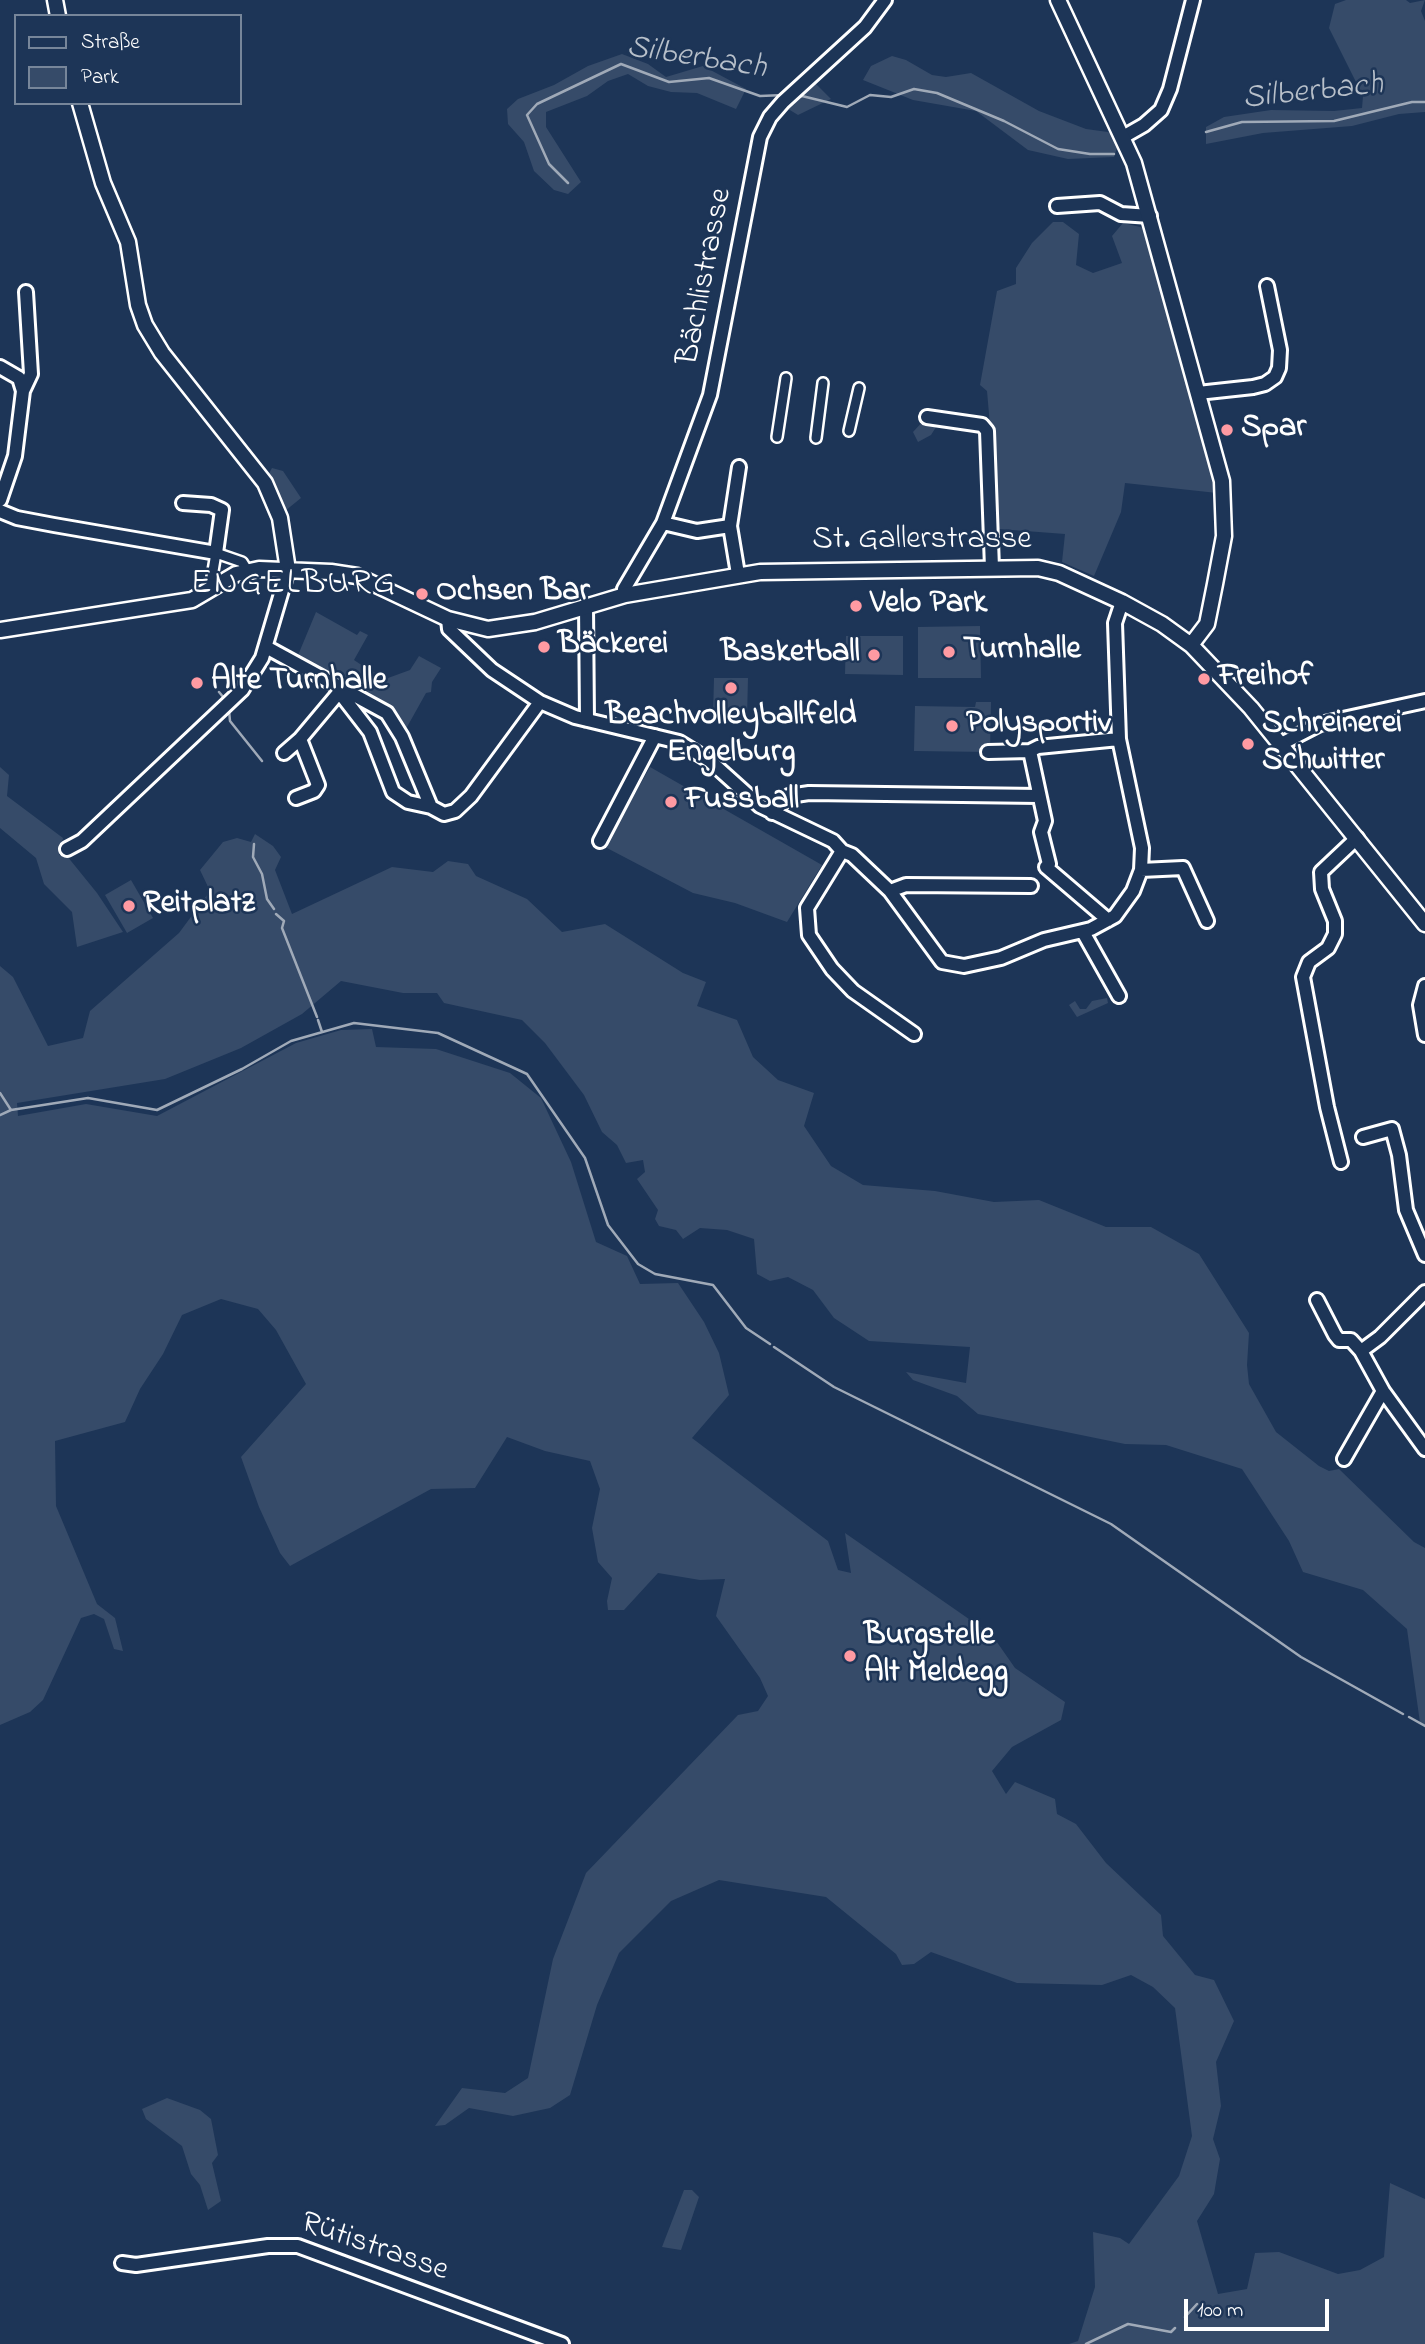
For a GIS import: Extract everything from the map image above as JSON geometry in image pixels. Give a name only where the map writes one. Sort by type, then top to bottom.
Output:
[{"type":"street","name":"Bächlistrasse","points":[[625,595],[624,589],[663,523],[710,395],[760,137],[770,117],[783,102],[865,27],[885,0]]},
{"type":"street","points":[[1058,0],[1123,137],[1150,216],[1220,472],[1225,511],[1222,547],[1207,624],[1191,645]]},
{"type":"street","points":[[1123,137],[1144,125],[1161,110],[1170,89],[1193,0]]},
{"type":"street","points":[[66,849],[82,841],[242,690],[266,647],[288,570],[278,512],[265,483],[162,353],[145,325],[138,305],[128,242],[103,183],[81,105]]},
{"type":"street","points":[[1057,206],[1100,203],[1121,214],[1150,216]]},
{"type":"street","points":[[1198,393],[1253,387],[1265,384],[1275,377],[1279,368],[1280,350],[1267,286]]},
{"type":"street","points":[[0,500],[15,456],[23,391],[31,374],[26,292]]},
{"type":"street","points":[[0,367],[19,378],[23,391]]},
{"type":"street","points":[[777,437],[786,379]]},
{"type":"street","points":[[816,438],[823,383]]},
{"type":"street","points":[[849,431],[859,388]]},
{"type":"street","points":[[927,417],[982,425],[987,434],[992,568]]},
{"type":"street","points":[[738,574],[730,526],[739,467]]},
{"type":"street","points":[[183,503],[211,505],[222,510],[211,583],[215,588]]},
{"type":"street","points":[[0,511],[17,518],[216,553],[242,562],[247,570],[186,601],[0,630]]},
{"type":"street","points":[[663,523],[697,531],[730,526]]},
{"type":"street","name":"St. Gallerstrasse","points":[[247,570],[288,570],[357,576],[448,619],[475,628],[500,629],[528,624],[625,595],[738,574],[992,568],[1038,568],[1059,573],[1122,602],[1162,624],[1191,645],[1281,744],[1425,923]]},
{"type":"street","points":[[448,619],[449,629],[492,670],[540,702],[587,720],[690,747],[772,813],[833,841],[890,891],[933,952],[951,965],[979,964],[1044,940],[1083,932],[1108,920],[1126,901],[1141,870],[1141,839],[1119,738],[1115,623],[1122,602]]},
{"type":"street","points":[[586,606],[587,720]]},
{"type":"street","points":[[266,647],[391,718],[431,807]]},
{"type":"street","points":[[342,689],[343,696],[370,732],[393,792],[408,802],[431,807],[444,814],[461,806],[506,751],[540,702]]},
{"type":"street","points":[[284,753],[300,739],[342,689]]},
{"type":"street","points":[[1281,744],[1320,723],[1361,712],[1385,712],[1425,701]]},
{"type":"street","points":[[600,841],[655,736]]},
{"type":"street","points":[[988,752],[1030,751],[1038,747],[1119,738]]},
{"type":"street","points":[[296,798],[314,791],[318,785],[300,739]]},
{"type":"street","points":[[1030,751],[1045,821],[1041,832],[1049,864],[1046,867],[1108,920]]},
{"type":"street","points":[[772,813],[789,796],[809,793],[1039,796]]},
{"type":"street","points":[[1341,1162],[1326,1107],[1303,977],[1309,962],[1328,948],[1335,934],[1335,920],[1322,889],[1321,872],[1357,838]]},
{"type":"street","points":[[842,851],[807,908],[809,935],[832,969],[853,991],[915,1034]]},
{"type":"street","points":[[1141,870],[1183,868],[1207,921]]},
{"type":"street","points":[[890,891],[906,885],[1031,886]]},
{"type":"street","points":[[1083,932],[1119,996]]},
{"type":"street","points":[[1425,986],[1420,1005],[1425,1035]]},
{"type":"street","points":[[1363,1137],[1392,1129],[1398,1146],[1408,1217],[1425,1255]]},
{"type":"street","points":[[1361,1351],[1380,1337],[1425,1292]]},
{"type":"street","points":[[1317,1300],[1335,1335],[1339,1340],[1351,1340],[1361,1351],[1384,1391],[1425,1449]]},
{"type":"street","points":[[1344,1459],[1384,1391]]},
{"type":"street","name":"Rütistrasse","points":[[122,2263],[136,2265],[268,2246],[298,2246],[562,2344]]},
{"type":"green space","points":[[1346,0],[1406,0],[1410,3],[1425,0],[1421,11],[1425,21],[1425,112],[1399,114],[1352,126],[1263,133],[1206,144],[1206,127],[1224,117],[1271,110],[1334,111],[1362,108],[1363,96],[1329,28],[1335,4]]},
{"type":"green space","points":[[622,54],[648,64],[666,77],[703,66],[746,89],[736,109],[697,93],[671,92],[648,86],[628,74],[608,81],[587,96],[546,112],[546,127],[581,182],[568,194],[554,190],[534,171],[524,142],[508,124],[507,109],[518,99],[554,85],[588,66]]},
{"type":"green space","points":[[892,56],[906,60],[932,75],[946,77],[971,73],[1039,111],[1086,129],[1108,132],[1120,139],[1114,157],[1068,159],[1028,150],[976,111],[913,100],[863,80],[871,66]]},
{"type":"green space","points":[[814,82],[831,99],[798,115],[785,107]]},
{"type":"green space","points":[[1053,222],[1063,222],[1079,234],[1076,265],[1093,273],[1122,263],[1112,236],[1123,223],[1149,229],[1217,493],[1125,483],[1121,512],[1094,576],[1062,562],[1065,534],[999,529],[987,391],[980,385],[997,291],[1016,284],[1016,268],[1032,243]]},
{"type":"green space","points":[[924,420],[938,424],[931,435],[918,442],[913,432]]},
{"type":"green space","points":[[272,468],[283,471],[301,498],[285,511],[267,477]]},
{"type":"green space","points":[[316,612],[357,635],[360,631],[368,635],[354,660],[369,670],[388,678],[410,670],[419,656],[441,668],[432,682],[431,692],[426,693],[402,736],[386,716],[296,660]]},
{"type":"green space","name":"Turnhalle","points":[[980,626],[981,678],[918,678],[918,627]]},
{"type":"green space","name":"Basketball","points":[[846,636],[903,636],[903,675],[845,674]]},
{"type":"green space","points":[[714,678],[748,678],[747,718],[713,717]]},
{"type":"green space","name":"Polysportiv","points":[[976,702],[991,702],[990,752],[914,751],[915,706],[975,707]]},
{"type":"green space","points":[[0,767],[9,775],[7,796],[63,838],[59,855],[67,856],[97,893],[123,932],[77,947],[72,912],[44,884],[36,858],[0,828]]},
{"type":"green space","name":"Fussball","points":[[650,767],[822,865],[787,922],[735,903],[693,893],[605,847]]},
{"type":"green space","points":[[255,834],[273,846],[281,857],[275,870],[292,914],[392,867],[433,872],[448,861],[468,864],[476,876],[527,899],[562,932],[605,924],[683,973],[706,982],[697,1006],[737,1020],[753,1057],[778,1080],[814,1093],[804,1126],[831,1166],[863,1185],[935,1191],[994,1202],[1039,1200],[1106,1227],[1151,1227],[1199,1254],[1249,1333],[1249,1384],[1276,1432],[1319,1466],[1329,1471],[1339,1469],[1414,1542],[1425,1548],[1425,1725],[1420,1723],[1407,1629],[1363,1590],[1303,1572],[1289,1541],[1242,1469],[1166,1445],[1125,1444],[978,1414],[957,1396],[913,1380],[906,1372],[966,1383],[970,1347],[869,1341],[834,1318],[813,1290],[788,1277],[770,1281],[757,1274],[754,1239],[727,1230],[700,1228],[683,1239],[676,1230],[659,1226],[655,1219],[658,1210],[637,1179],[645,1172],[643,1160],[626,1163],[617,1145],[602,1132],[584,1095],[545,1043],[522,1020],[444,1003],[437,993],[403,993],[341,981],[302,1014],[241,1048],[165,1079],[17,1103],[18,1116],[86,1104],[157,1116],[296,1043],[341,1030],[372,1029],[376,1047],[436,1049],[510,1073],[541,1098],[571,1162],[596,1242],[627,1256],[640,1284],[678,1283],[704,1322],[719,1353],[729,1395],[692,1438],[828,1541],[838,1570],[851,1573],[845,1533],[992,1635],[1015,1668],[1065,1702],[1061,1720],[1012,1747],[992,1771],[1006,1794],[1015,1782],[1055,1799],[1057,1814],[1076,1824],[1106,1863],[1161,1915],[1163,1936],[1195,1975],[1214,1980],[1234,2021],[1216,2062],[1221,2106],[1213,2139],[1220,2159],[1214,2194],[1197,2221],[1218,2294],[1247,2289],[1255,2253],[1279,2252],[1338,2274],[1360,2270],[1384,2257],[1390,2183],[1425,2199],[1425,2344],[1069,2344],[1078,2341],[1095,2287],[1093,2232],[1120,2238],[1129,2244],[1179,2176],[1192,2136],[1175,2008],[1153,1987],[1131,1975],[1102,1985],[1017,1983],[931,1952],[914,1964],[902,1965],[896,1954],[826,1897],[719,1880],[671,1901],[619,1953],[597,2005],[570,2095],[550,2108],[513,2116],[469,2108],[445,2125],[435,2126],[462,2088],[505,2093],[528,2078],[553,1959],[586,1873],[738,1715],[758,1711],[768,1696],[760,1678],[716,1616],[725,1579],[700,1580],[658,1573],[624,1610],[608,1610],[607,1601],[612,1578],[598,1562],[592,1528],[600,1489],[590,1461],[545,1451],[507,1437],[475,1488],[431,1489],[290,1566],[280,1553],[259,1507],[241,1457],[306,1384],[276,1330],[258,1309],[221,1299],[182,1315],[163,1354],[140,1389],[125,1422],[55,1441],[56,1506],[97,1604],[115,1618],[123,1651],[114,1649],[104,1619],[94,1614],[81,1618],[43,1700],[30,1712],[0,1725],[0,966],[13,977],[48,1046],[83,1038],[90,1011],[179,933],[210,891],[200,870],[223,842],[237,838],[251,842]]},
{"type":"green space","name":"Reitplatz","points":[[131,880],[153,918],[127,933],[105,895]]},
{"type":"green space","points":[[1107,998],[1108,1003],[1077,1017],[1069,1005],[1075,1001],[1080,1009],[1086,1009],[1092,1001]]},
{"type":"green space","points":[[167,2098],[200,2110],[211,2119],[218,2155],[212,2163],[221,2201],[208,2210],[200,2185],[191,2174],[182,2146],[146,2119],[142,2109]]},
{"type":"green space","points":[[684,2190],[692,2190],[699,2197],[681,2250],[662,2247]]},
{"type":"waterway","name":"Silberbach","points":[[568,183],[549,164],[527,115],[537,104],[621,64],[669,82],[709,78],[760,96],[784,95]]},
{"type":"waterway","name":"Silberbach","points":[[795,97],[802,96],[847,107],[870,95],[891,97],[914,89],[937,93],[1004,121],[1058,149],[1090,154],[1114,154]]},
{"type":"waterway","name":"Silberbach","points":[[1206,132],[1242,122],[1334,121],[1412,102],[1425,102]]},
{"type":"waterway","points":[[219,692],[224,698]]},
{"type":"waterway","points":[[229,710],[230,721],[262,761]]},
{"type":"waterway","points":[[254,844],[253,857],[262,874],[267,899],[274,909]]},
{"type":"waterway","points":[[276,914],[284,921],[282,928],[317,1017]]},
{"type":"waterway","points":[[318,1020],[322,1032]]},
{"type":"waterway","points":[[0,1115],[11,1110],[88,1098],[157,1110],[242,1069],[291,1041],[354,1023],[438,1033],[527,1074],[585,1158],[608,1225],[638,1264],[655,1274],[713,1285],[746,1328],[770,1344]]},
{"type":"waterway","points":[[0,1093],[11,1110]]},
{"type":"waterway","points":[[774,1347],[834,1387],[1111,1524],[1301,1657],[1403,1714]]},
{"type":"waterway","points":[[1409,1717],[1425,1726]]},
{"type":"waterway","points":[[1185,2317],[1197,2304]]},
{"type":"waterway","points":[[1086,2344],[1128,2324],[1171,2332],[1175,2328]]},
{"type":"place","name":"Spar","points":[[1227,430]]},
{"type":"place","name":"Ochsen Bar","points":[[422,594]]},
{"type":"place","name":"Velo Park","points":[[856,606]]},
{"type":"place","name":"Bäckerei","points":[[544,647]]},
{"type":"place","name":"Turnhalle","points":[[949,652]]},
{"type":"place","name":"Basketball","points":[[874,655]]},
{"type":"place","name":"Freihof","points":[[1204,679]]},
{"type":"place","name":"Alte Turnhalle","points":[[197,683]]},
{"type":"place","name":"Beachvolleyballfeld Engelburg","points":[[731,688]]},
{"type":"place","name":"Polysportiv","points":[[952,726]]},
{"type":"place","name":"Schreinerei Schwitter","points":[[1248,744]]},
{"type":"place","name":"Fussball","points":[[671,802]]},
{"type":"place","name":"Reitplatz","points":[[129,906]]},
{"type":"place","name":"Burgstelle Alt Meldegg","points":[[850,1656]]},
{"type":"district","name":"ENGELBURG","points":[[294,586]]}]
